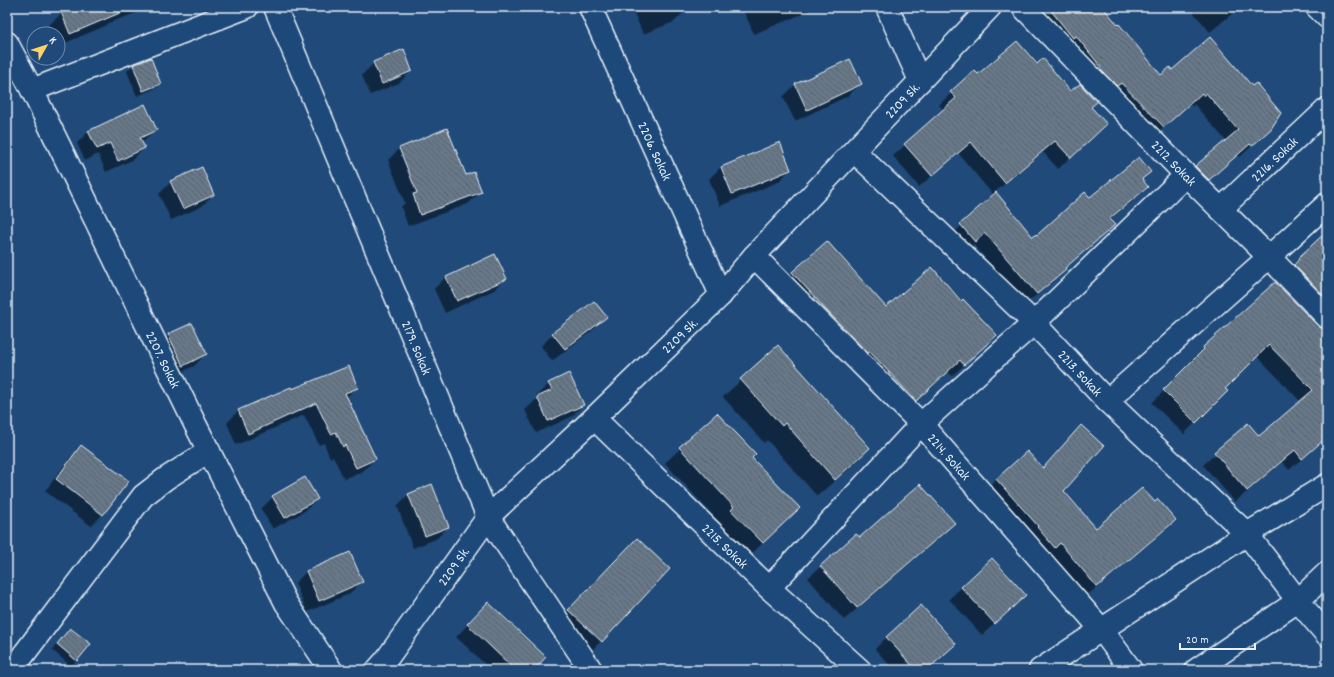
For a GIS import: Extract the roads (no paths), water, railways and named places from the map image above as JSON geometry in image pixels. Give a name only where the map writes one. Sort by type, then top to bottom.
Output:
[{"type":"street","points":[[32,90],[247,7]]},
{"type":"street","name":"2179. Sokak","points":[[275,7],[488,517],[592,670]]},
{"type":"street","name":"2206. Sokak","points":[[590,7],[721,295]]},
{"type":"street","points":[[887,7],[920,81]]},
{"type":"street","name":"2209 Sk.","points":[[377,670],[386,660],[488,517],[594,418],[721,295],[754,256],[990,7]]},
{"type":"street","name":"2212. Sokak","points":[[1023,7],[1186,175],[1327,317]]},
{"type":"street","points":[[1317,7],[1327,17]]},
{"type":"street","name":"2207. Sokak","points":[[7,44],[32,90],[209,451],[286,603],[331,670]]},
{"type":"street","name":"2216. Sokak","points":[[1220,209],[1327,109]]},
{"type":"street","name":"2213. Sokak","points":[[854,151],[1034,323],[1107,401],[1247,534],[1298,601],[1327,635]]},
{"type":"street","points":[[769,588],[921,424],[1034,323],[1186,175]]},
{"type":"street","points":[[1107,401],[1327,204]]},
{"type":"street","name":"2214. Sokak","points":[[754,256],[921,424],[1102,630],[1131,670]]},
{"type":"street","name":"2215. Sokak","points":[[594,418],[769,588],[860,670]]},
{"type":"street","points":[[12,670],[143,496],[165,479],[209,451]]},
{"type":"street","points":[[1040,670],[1247,534],[1327,485]]},
{"type":"street","points":[[1196,670],[1298,601],[1327,573]]}]
